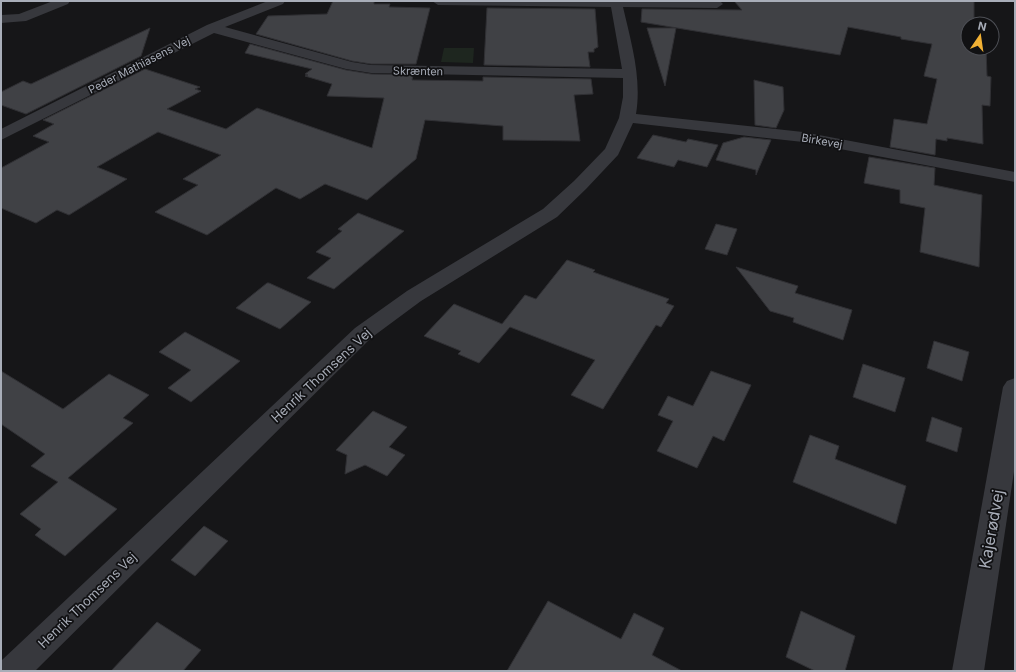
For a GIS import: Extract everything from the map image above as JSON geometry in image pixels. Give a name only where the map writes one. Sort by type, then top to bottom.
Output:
[{"type":"street","points":[[1,19],[21,18],[64,1]]},
{"type":"street","name":"Peder Mathiasens Vej","points":[[1,135],[212,28],[247,12],[279,1]]},
{"type":"street","points":[[438,1],[716,4]]},
{"type":"street","name":"Henrik Thomsens Vej","points":[[13,671],[363,333],[414,296],[550,213],[580,185],[612,151],[627,118],[631,97],[630,74],[616,2]]},
{"type":"street","name":"Skrænten","points":[[212,28],[351,66],[371,70],[630,74]]},
{"type":"street","name":"Birkevej","points":[[627,118],[802,137],[1015,177]]},
{"type":"street","name":"Kajerødvej","points":[[968,671],[1015,387]]},
{"type":"shaded area","points":[[444,48],[474,48],[473,63],[441,62]]},
{"type":"building","points":[[333,1],[374,1],[374,4],[390,4],[389,7],[430,8],[416,64],[371,64],[352,61],[256,34],[268,16],[327,14]]},
{"type":"building","points":[[734,1],[974,1],[974,16],[960,16],[960,56],[986,56],[987,76],[991,77],[990,106],[982,105],[983,144],[947,138],[947,141],[936,139],[935,155],[890,147],[894,119],[927,124],[937,79],[924,76],[932,44],[901,39],[901,37],[848,27],[840,55],[641,22],[642,9],[742,10]]},
{"type":"building","points":[[487,8],[595,9],[598,47],[594,49],[594,52],[588,52],[590,67],[484,65]]},
{"type":"building","points":[[150,28],[141,56],[26,114],[1,105],[1,92],[23,81],[31,84]]},
{"type":"building","points":[[647,28],[676,28],[665,86]]},
{"type":"building","points":[[250,44],[346,70],[371,74],[413,75],[412,80],[483,81],[483,77],[591,79],[593,94],[574,95],[580,141],[503,140],[503,126],[425,120],[416,159],[367,200],[325,184],[300,199],[276,188],[207,235],[155,212],[198,185],[183,179],[221,155],[158,132],[97,167],[127,179],[69,215],[57,210],[36,223],[1,208],[1,168],[49,142],[33,136],[54,124],[43,120],[145,69],[200,87],[195,89],[201,91],[167,109],[226,129],[257,108],[372,148],[384,98],[327,96],[332,84],[305,76],[308,75],[305,74],[312,69],[245,53]]},
{"type":"building","points":[[754,80],[783,87],[784,110],[776,128],[755,125]]},
{"type":"building","points":[[653,135],[686,142],[688,139],[718,145],[707,167],[678,160],[674,167],[637,158]]},
{"type":"building","points":[[744,137],[771,140],[756,175],[756,170],[716,160],[723,143]]},
{"type":"building","points":[[869,157],[935,168],[934,185],[982,195],[979,267],[920,252],[925,208],[900,203],[900,190],[864,183]]},
{"type":"building","points":[[358,213],[404,231],[334,289],[307,278],[331,258],[316,252],[342,231],[338,229]]},
{"type":"building","points":[[716,224],[737,229],[727,255],[705,249]]},
{"type":"building","points":[[567,260],[595,270],[593,272],[669,299],[666,303],[674,306],[661,327],[656,325],[603,409],[571,395],[595,360],[510,327],[479,363],[458,354],[461,351],[424,336],[454,304],[502,324],[525,295],[536,299]]},
{"type":"building","points":[[736,267],[798,286],[795,293],[852,310],[843,340],[793,322],[794,318],[770,311]]},
{"type":"building","points":[[267,283],[311,302],[280,329],[236,308]]},
{"type":"building","points":[[185,332],[240,361],[191,402],[168,388],[191,370],[159,352]]},
{"type":"building","points":[[934,341],[969,352],[962,381],[927,368]]},
{"type":"building","points":[[863,364],[905,378],[895,412],[853,397]]},
{"type":"building","points":[[1,371],[63,409],[109,374],[149,395],[123,418],[133,423],[68,478],[117,509],[65,556],[35,535],[41,529],[20,514],[58,482],[31,466],[45,454],[1,424]]},
{"type":"building","points":[[711,371],[751,385],[724,441],[713,436],[697,468],[657,451],[673,421],[658,415],[668,396],[693,406]]},
{"type":"building","points":[[373,411],[407,427],[389,447],[405,455],[387,476],[365,465],[345,474],[347,455],[336,450]]},
{"type":"building","points":[[932,417],[962,428],[957,452],[926,441]]},
{"type":"building","points":[[810,435],[839,446],[835,459],[906,486],[896,524],[793,482]]},
{"type":"building","points":[[204,526],[228,541],[195,576],[171,560]]},
{"type":"building","points":[[548,601],[621,639],[634,613],[664,628],[652,655],[682,671],[507,671]]},
{"type":"building","points":[[801,611],[855,636],[845,671],[815,671],[786,657]]},
{"type":"building","points":[[157,622],[201,650],[183,671],[111,671]]}]
